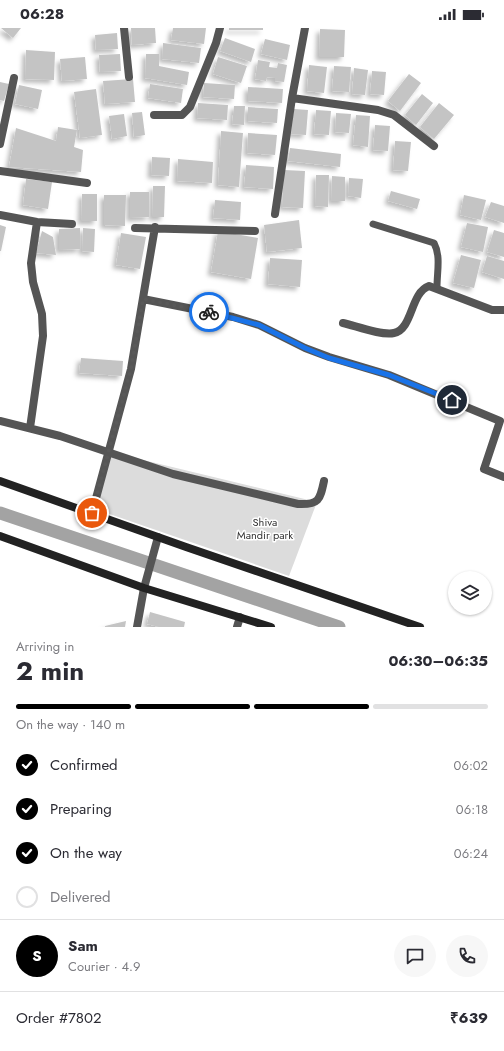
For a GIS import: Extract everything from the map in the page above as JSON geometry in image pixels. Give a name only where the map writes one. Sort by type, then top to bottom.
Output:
[{"type":"street","points":[[124,28],[129,76]]},
{"type":"street","points":[[154,115],[182,115],[190,107],[213,50],[220,28]]},
{"type":"street","points":[[275,214],[292,98],[305,28]]},
{"type":"street","points":[[0,144],[14,78]]},
{"type":"street","points":[[292,98],[378,110],[394,115],[434,146]]},
{"type":"street","points":[[0,172],[87,183]]},
{"type":"street","points":[[0,215],[37,222],[72,224]]},
{"type":"street","points":[[30,428],[43,336],[42,314],[33,282],[31,263],[37,222]]},
{"type":"street","points":[[92,513],[110,452],[131,369],[155,227]]},
{"type":"street","points":[[136,228],[155,227],[255,231]]},
{"type":"street","points":[[343,323],[394,333],[402,329],[423,288],[429,286],[437,287],[492,310],[504,310]]},
{"type":"street","points":[[143,299],[233,317],[259,325],[323,355],[389,375],[500,421],[484,469],[504,477]]},
{"type":"street","points":[[0,421],[60,436],[173,474],[298,504],[317,502],[321,495],[324,480]]},
{"type":"street","points":[[0,481],[420,627]]},
{"type":"street","points":[[0,536],[145,587],[271,627]]},
{"type":"street","points":[[137,627],[145,587],[158,537]]},
{"type":"street","points":[[237,627],[240,617]]},
{"type":"lane","points":[[373,224],[434,243],[437,250],[438,260],[437,287]]},
{"type":"green space","name":"Shiva Mandir park","points":[[110,452],[317,502],[289,576],[95,509]]},
{"type":"building","points":[[1,28],[21,28],[13,38]]},
{"type":"building","points":[[131,28],[155,28],[156,43],[132,45]]},
{"type":"building","points":[[173,28],[206,28],[204,44],[171,40]]},
{"type":"building","points":[[229,28],[263,28],[263,30],[229,30]]},
{"type":"building","points":[[320,29],[345,30],[344,57],[319,57]]},
{"type":"building","points":[[117,33],[118,49],[96,50],[95,35]]},
{"type":"building","points":[[225,38],[255,49],[251,62],[220,51]]},
{"type":"building","points":[[265,39],[290,45],[287,60],[261,54]]},
{"type":"building","points":[[163,43],[201,48],[199,63],[162,59]]},
{"type":"building","points":[[26,50],[55,52],[54,80],[25,79]]},
{"type":"building","points":[[120,54],[121,71],[100,72],[99,55]]},
{"type":"building","points":[[146,54],[159,54],[159,66],[189,72],[187,85],[145,78]]},
{"type":"building","points":[[85,57],[87,79],[62,81],[60,59]]},
{"type":"building","points":[[218,57],[247,66],[241,83],[213,74]]},
{"type":"building","points":[[258,60],[270,62],[269,67],[277,68],[278,63],[287,65],[284,82],[275,81],[275,78],[267,77],[266,81],[255,79]]},
{"type":"building","points":[[309,65],[327,67],[324,93],[307,91]]},
{"type":"building","points":[[334,66],[351,67],[349,92],[332,91]]},
{"type":"building","points":[[354,68],[368,70],[365,95],[352,94]]},
{"type":"building","points":[[372,71],[386,72],[384,95],[370,94]]},
{"type":"building","points":[[409,74],[421,83],[400,111],[388,101]]},
{"type":"building","points":[[133,79],[135,102],[105,104],[103,81]]},
{"type":"building","points":[[0,82],[9,84],[4,101],[0,100]]},
{"type":"building","points":[[204,83],[235,85],[234,99],[203,97]]},
{"type":"building","points":[[150,84],[183,89],[181,103],[148,98]]},
{"type":"building","points":[[19,85],[42,90],[38,109],[15,104]]},
{"type":"building","points":[[248,87],[283,89],[282,103],[248,101]]},
{"type":"building","points":[[96,89],[102,135],[80,138],[74,92]]},
{"type":"building","points":[[422,94],[433,103],[416,125],[405,115]]},
{"type":"building","points":[[198,103],[228,105],[227,120],[197,118]]},
{"type":"building","points":[[439,103],[454,115],[434,139],[420,127]]},
{"type":"building","points":[[234,106],[245,106],[244,125],[232,124]]},
{"type":"building","points":[[248,107],[278,109],[277,123],[248,121]]},
{"type":"building","points":[[294,109],[308,110],[306,135],[291,134]]},
{"type":"building","points":[[316,110],[331,111],[329,135],[314,134]]},
{"type":"building","points":[[142,112],[145,135],[134,137],[132,113]]},
{"type":"building","points":[[336,113],[351,114],[349,133],[335,132]]},
{"type":"building","points":[[124,114],[127,136],[112,139],[109,116]]},
{"type":"building","points":[[356,115],[370,116],[368,147],[353,145]]},
{"type":"building","points":[[375,125],[390,126],[388,151],[373,150]]},
{"type":"building","points":[[58,127],[77,130],[74,147],[83,150],[81,172],[9,167],[16,128],[56,141]]},
{"type":"building","points":[[221,131],[243,133],[239,187],[218,185]]},
{"type":"building","points":[[248,133],[277,135],[275,155],[247,153]]},
{"type":"building","points":[[395,141],[411,142],[408,171],[393,170]]},
{"type":"building","points":[[290,148],[341,154],[340,167],[288,161]]},
{"type":"building","points":[[152,157],[170,158],[169,176],[151,175]]},
{"type":"building","points":[[178,159],[213,162],[212,183],[177,181]]},
{"type":"building","points":[[246,165],[274,167],[273,189],[244,187]]},
{"type":"building","points":[[284,170],[305,171],[303,208],[282,207]]},
{"type":"building","points":[[316,175],[329,175],[328,207],[315,206]]},
{"type":"building","points":[[332,176],[345,177],[345,201],[331,201]]},
{"type":"building","points":[[349,178],[363,179],[361,198],[348,196]]},
{"type":"building","points":[[26,179],[52,182],[48,209],[23,205]]},
{"type":"building","points":[[153,186],[165,186],[164,217],[152,217]]},
{"type":"building","points":[[391,191],[420,199],[417,209],[388,201]]},
{"type":"building","points":[[130,192],[149,192],[149,217],[130,218]]},
{"type":"building","points":[[82,194],[97,194],[97,221],[81,221]]},
{"type":"building","points":[[104,195],[126,195],[125,226],[104,225]]},
{"type":"building","points":[[464,195],[486,200],[481,220],[460,215]]},
{"type":"building","points":[[215,200],[241,202],[240,220],[213,218]]},
{"type":"building","points":[[491,202],[504,206],[504,223],[485,217]]},
{"type":"building","points":[[299,220],[302,248],[267,252],[264,225]]},
{"type":"building","points":[[467,223],[488,227],[483,252],[461,247]]},
{"type":"building","points":[[0,225],[6,227],[1,251],[0,251]]},
{"type":"building","points":[[80,228],[80,249],[59,250],[59,229]]},
{"type":"building","points":[[83,228],[95,229],[94,252],[82,251]]},
{"type":"building","points":[[494,230],[504,233],[504,257],[487,252]]},
{"type":"building","points":[[42,231],[53,237],[56,255],[36,253]]},
{"type":"building","points":[[218,231],[258,238],[251,279],[211,272]]},
{"type":"building","points":[[121,233],[146,237],[140,269],[116,265]]},
{"type":"building","points":[[461,255],[481,260],[474,288],[453,283]]},
{"type":"building","points":[[487,256],[504,261],[504,279],[482,272]]},
{"type":"building","points":[[270,258],[302,260],[300,287],[268,284]]},
{"type":"building","points":[[81,358],[123,361],[122,376],[79,373]]},
{"type":"building","points":[[150,612],[185,622],[184,627],[159,627],[147,624]]},
{"type":"building","points":[[126,621],[125,627],[105,627],[105,626]]},
{"type":"waterway","points":[[0,513],[339,627]]},
{"type":"way so far","points":[[92,513],[110,452],[131,369],[143,299],[209,312]]},
{"type":"route","points":[[209,312],[233,317],[259,325],[329,358],[389,375],[452,400]]}]
